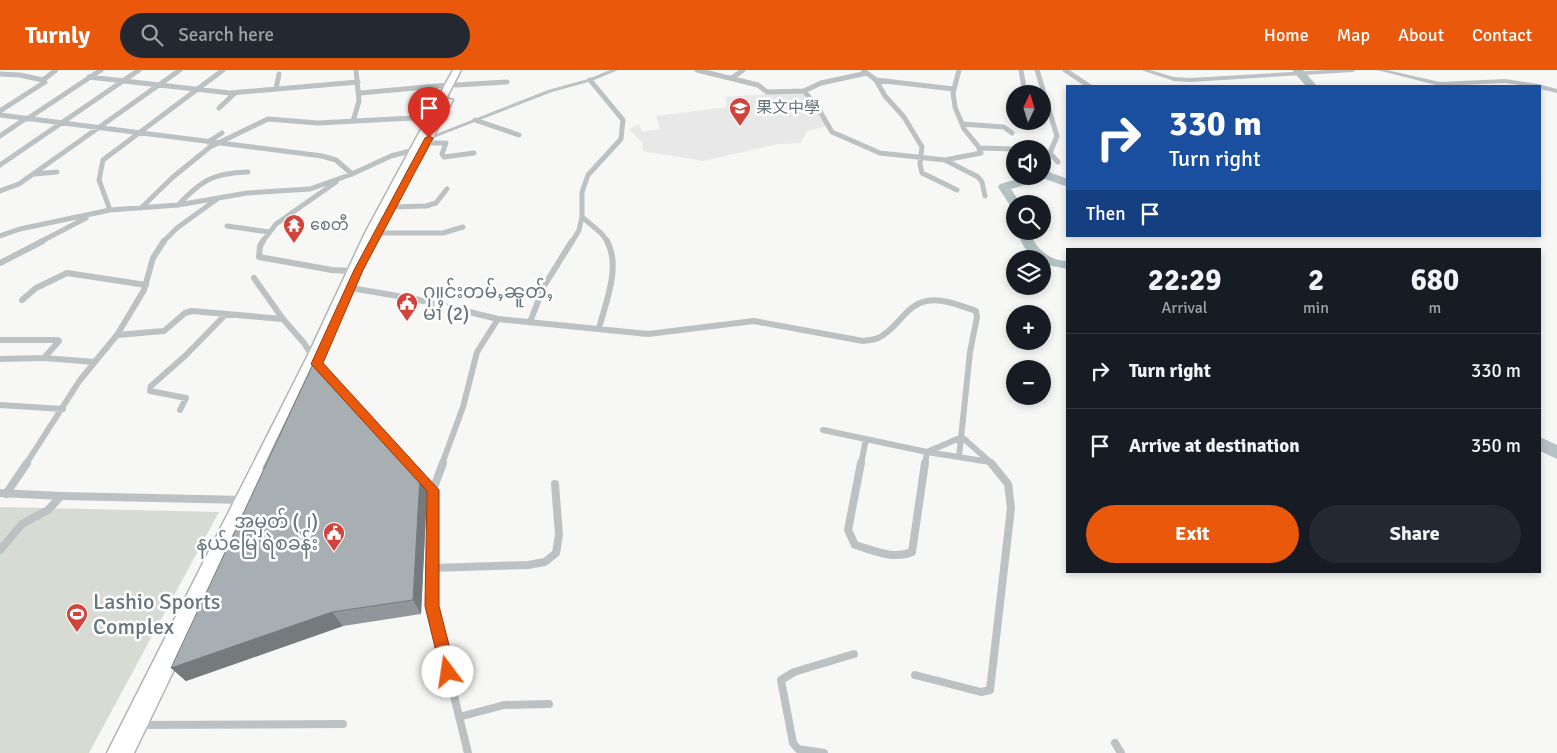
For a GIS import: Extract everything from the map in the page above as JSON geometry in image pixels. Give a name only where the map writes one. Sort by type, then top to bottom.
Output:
[{"type":"main road","points":[[115,753],[315,360],[391,206],[428,141],[457,70]]},
{"type":"main road","points":[[315,360],[352,270],[432,117],[463,70]]},
{"type":"main road","points":[[126,753],[244,500]]},
{"type":"street","points":[[0,111],[45,82],[43,80],[56,70]]},
{"type":"street","points":[[0,136],[101,70]]},
{"type":"street","points":[[0,165],[139,70]]},
{"type":"street","points":[[0,191],[20,184],[180,70]]},
{"type":"street","points":[[110,210],[100,180],[103,160],[223,70]]},
{"type":"street","points":[[353,121],[359,106],[360,93],[356,70]]},
{"type":"street","points":[[428,141],[475,120],[550,91],[590,80],[615,70]]},
{"type":"street","points":[[697,70],[758,85],[767,92],[804,91],[821,83],[865,71],[876,80],[885,96],[904,117],[922,147],[920,164],[922,173],[957,190]]},
{"type":"street","points":[[732,78],[744,70]]},
{"type":"street","points":[[804,91],[818,108],[832,132],[880,153],[945,160],[981,153],[980,148],[962,124],[953,95],[959,70]]},
{"type":"street","points":[[1021,70],[1024,85]]},
{"type":"street","points":[[1037,70],[1057,136],[1050,153],[1058,162]]},
{"type":"street","points":[[1065,70],[1088,85]]},
{"type":"street","points":[[1144,70],[1174,79],[1190,80],[1353,70]]},
{"type":"street","points":[[1380,70],[1440,84],[1505,80],[1529,85]]},
{"type":"street","points":[[0,74],[20,75],[43,80]]},
{"type":"street","points":[[276,88],[279,74]]},
{"type":"street","points":[[89,77],[235,93],[358,82]]},
{"type":"street","points":[[530,322],[544,286],[579,230],[582,217],[582,192],[588,176],[621,139],[623,120],[590,80]]},
{"type":"street","points":[[876,80],[954,89]]},
{"type":"street","points":[[360,93],[423,86],[507,82]]},
{"type":"street","points":[[1541,87],[1557,91]]},
{"type":"street","points":[[219,108],[235,93]]},
{"type":"street","points":[[0,115],[137,134],[322,156],[336,160],[352,174]]},
{"type":"street","points":[[141,208],[173,178],[217,143],[268,119],[318,123],[432,117]]},
{"type":"street","points":[[475,120],[519,134]]},
{"type":"street","points":[[962,124],[998,126],[1012,133]]},
{"type":"street","points":[[208,142],[222,132]]},
{"type":"street","points":[[428,141],[446,143],[442,154],[444,157],[474,153]]},
{"type":"street","points":[[980,148],[1006,149]]},
{"type":"street","points":[[0,234],[110,210],[178,205],[248,193],[310,189],[352,174],[391,156],[414,150]]},
{"type":"street","points":[[945,160],[953,167],[977,176],[981,181],[985,196]]},
{"type":"street","points":[[34,174],[57,172]]},
{"type":"street","points":[[178,205],[206,178],[217,173],[248,172]]},
{"type":"street","points":[[340,178],[330,188],[278,222],[261,244],[259,257],[332,270],[352,270]]},
{"type":"street","points":[[391,206],[426,206],[436,203],[447,189]]},
{"type":"street","points":[[3,493],[80,380],[117,334],[144,290],[153,258],[161,244],[177,228],[218,198]]},
{"type":"street","points":[[0,263],[93,215]]},
{"type":"street","points":[[582,217],[609,243],[613,255],[612,272],[599,328]]},
{"type":"street","points":[[227,226],[269,232]]},
{"type":"street","points":[[378,233],[443,233],[463,227]]},
{"type":"street","points":[[22,300],[36,288],[67,273],[146,285]]},
{"type":"street","points":[[254,278],[315,360],[433,490]]},
{"type":"street","points":[[351,288],[415,299],[498,319],[648,334],[754,321],[864,341],[879,338],[898,324],[913,308],[925,301],[957,304],[976,311],[977,317],[968,373],[959,458]]},
{"type":"street","points":[[117,334],[164,331],[188,312],[283,319]]},
{"type":"street","points":[[180,410],[186,398],[150,391],[150,389],[226,314]]},
{"type":"street","points":[[468,753],[432,606],[433,490],[463,407],[477,352],[498,319]]},
{"type":"street","points":[[0,340],[58,340],[44,358]]},
{"type":"street","points":[[0,359],[44,358],[95,362]]},
{"type":"street","points":[[0,405],[62,409]]},
{"type":"street","points":[[823,430],[927,452],[990,462]]},
{"type":"street","points":[[927,452],[962,437]]},
{"type":"street","points":[[915,676],[981,692],[990,690],[1011,508],[1008,484],[1000,472],[962,437]]},
{"type":"street","points":[[866,439],[848,530],[855,544],[896,556],[906,556],[912,552],[927,452]]},
{"type":"street","points":[[431,568],[528,565],[545,562],[556,553],[559,534],[555,484]]},
{"type":"street","points":[[3,493],[244,500]]},
{"type":"street","points":[[0,550],[22,524],[48,510],[61,496]]},
{"type":"street","points":[[824,753],[798,749],[792,743],[781,680],[794,672],[854,654]]},
{"type":"street","points":[[459,717],[504,705],[550,704]]},
{"type":"street","points":[[140,725],[343,724]]},
{"type":"street","points":[[1115,743],[1121,753]]},
{"type":"shaded area","name":"果文中學","points":[[795,92],[803,94],[807,98],[827,126],[807,131],[801,143],[778,144],[703,161],[642,151],[643,143],[629,129],[639,124],[642,132],[660,129],[656,116],[727,107],[725,97]]},
{"type":"shaded area","name":"Lashio Sports Complex","points":[[0,507],[219,512],[89,753],[0,753]]},
{"type":"building","name":"အမှတ် (၂) နယ်မြေ ရဲစခန်း","points":[[313,364],[420,477],[413,600],[332,612],[171,668]]},
{"type":"waterway","points":[[1297,70],[1311,85]]},
{"type":"waterway","points":[[1009,195],[1004,187],[1046,175],[1066,182]]},
{"type":"waterway","points":[[1026,240],[1028,245],[1039,256],[1053,263],[1066,265]]},
{"type":"waterway","points":[[1541,444],[1557,453]]},
{"type":"place","name":"果文中學","points":[[740,127]]},
{"type":"place","name":"စေတီ","points":[[294,244]]},
{"type":"place","name":"ႁူင်းတမ်ႇၼူတ်ႇ မၢႆ (2)","points":[[407,322]]},
{"type":"place","name":"အမှတ် (၂) နယ်မြေ ရဲစခန်း","points":[[334,552]]},
{"type":"place","name":"Lashio Sports Complex","points":[[77,633]]},
{"type":"route","points":[[429,138],[391,206],[359,270],[317,364],[433,490],[432,606],[448,672]]}]
